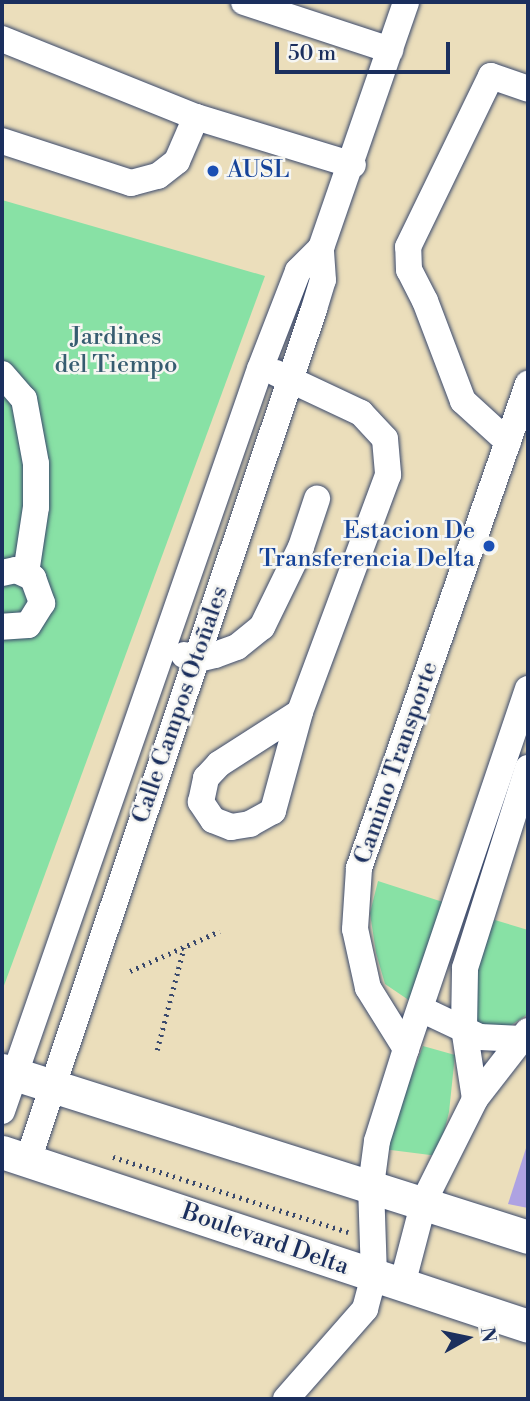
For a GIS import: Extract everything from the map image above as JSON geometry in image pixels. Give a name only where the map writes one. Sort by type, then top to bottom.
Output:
[{"type":"main road","points":[[8,1072],[424,1201],[528,1237]]},
{"type":"main road","name":"Boulevard Delta","points":[[15,1156],[528,1326]]},
{"type":"street","points":[[244,2],[390,50]]},
{"type":"street","name":"Calle Campos Otoñales","points":[[2,1111],[8,1072],[260,369],[298,271],[321,248],[353,165],[407,2]]},
{"type":"street","points":[[2,39],[196,117],[353,165]]},
{"type":"street","points":[[508,442],[463,401],[425,301],[409,270],[408,247],[491,76],[528,89]]},
{"type":"street","points":[[2,141],[131,183],[158,176],[177,161],[196,117]]},
{"type":"street","name":"Calle Campos Otoñales","points":[[15,1156],[51,1086],[198,659],[323,280],[321,248]]},
{"type":"street","points":[[260,369],[292,377],[361,413],[385,439],[388,475],[300,712],[273,811],[250,824],[231,827],[213,820],[201,802],[206,778],[219,764],[300,712]]},
{"type":"street","points":[[2,374],[24,399],[36,464],[36,507],[14,573],[39,585],[40,611],[20,628],[2,627]]},
{"type":"street","name":"Camino Transporte","points":[[406,1049],[368,988],[355,929],[359,868],[528,384]]},
{"type":"street","points":[[162,648],[198,659],[237,646],[262,627],[301,547],[317,499]]},
{"type":"street","points":[[388,1281],[373,1240],[371,1186],[377,1141],[528,689]]},
{"type":"street","points":[[475,1099],[464,1028],[465,968],[528,768]]},
{"type":"street","points":[[421,1009],[495,1040],[525,1035]]},
{"type":"street","points":[[286,1399],[388,1281],[475,1099],[525,1035]]},
{"type":"path","points":[[130,971],[220,931]]},
{"type":"path","points":[[157,1050],[184,947]]},
{"type":"path","points":[[102,1153],[373,1240]]},
{"type":"green space","name":"Jardines del Tiempo","points":[[2,200],[265,276],[2,991]]},
{"type":"green space","points":[[378,881],[446,903],[413,1003],[385,984],[376,953],[370,913]]},
{"type":"green space","points":[[488,918],[528,930],[528,1014],[504,1030],[468,1027],[471,969]]},
{"type":"green space","points":[[423,1046],[455,1055],[449,1112],[438,1156],[383,1149]]},
{"type":"building","points":[[528,1142],[528,1208],[508,1204]]},
{"type":"place","name":"AUSL","points":[[213,171]]},
{"type":"place","name":"Estacion De Transferencia Delta","points":[[489,546]]}]
